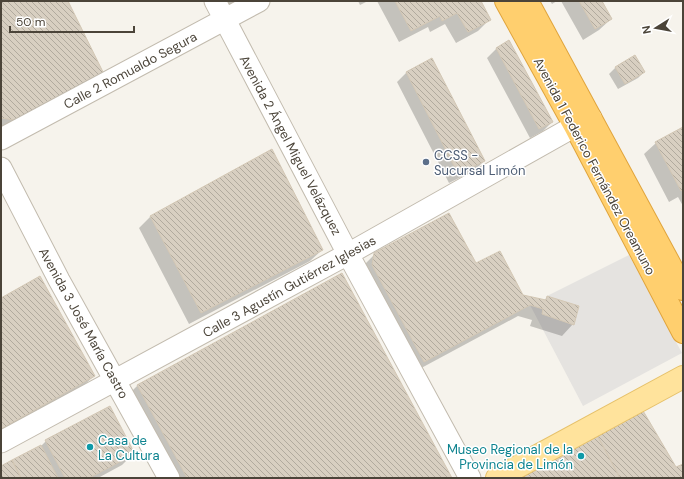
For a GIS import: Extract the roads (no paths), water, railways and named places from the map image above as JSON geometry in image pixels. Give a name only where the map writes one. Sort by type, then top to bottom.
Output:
[{"type":"highway","name":"Avenida 1 Federico Fernández Oreamuno","points":[[506,1],[583,122],[683,289]]},
{"type":"highway","name":"Avenida 1 Federico Fernández Oreamuno","points":[[527,1],[683,332]]},
{"type":"main road","points":[[497,478],[683,377]]},
{"type":"street","name":"Avenida 2 Ángel Miguel Velázquez","points":[[215,1],[348,254],[470,478]]},
{"type":"street","name":"Calle 2 Romualdo Segura","points":[[1,139],[259,1]]},
{"type":"street","name":"Calle 3 Agustín Gutiérrez Iglesias","points":[[1,442],[348,254],[583,122]]},
{"type":"street","name":"Avenida 3 José María Castro","points":[[1,168],[59,280],[170,478]]},
{"type":"place","name":"CCSS - Sucursal Limón","points":[[426,162]]},
{"type":"place","name":"Casa de La Cultura","points":[[90,447]]},
{"type":"place","name":"Museo Regional de la Provincia de Limón","points":[[581,456]]}]
